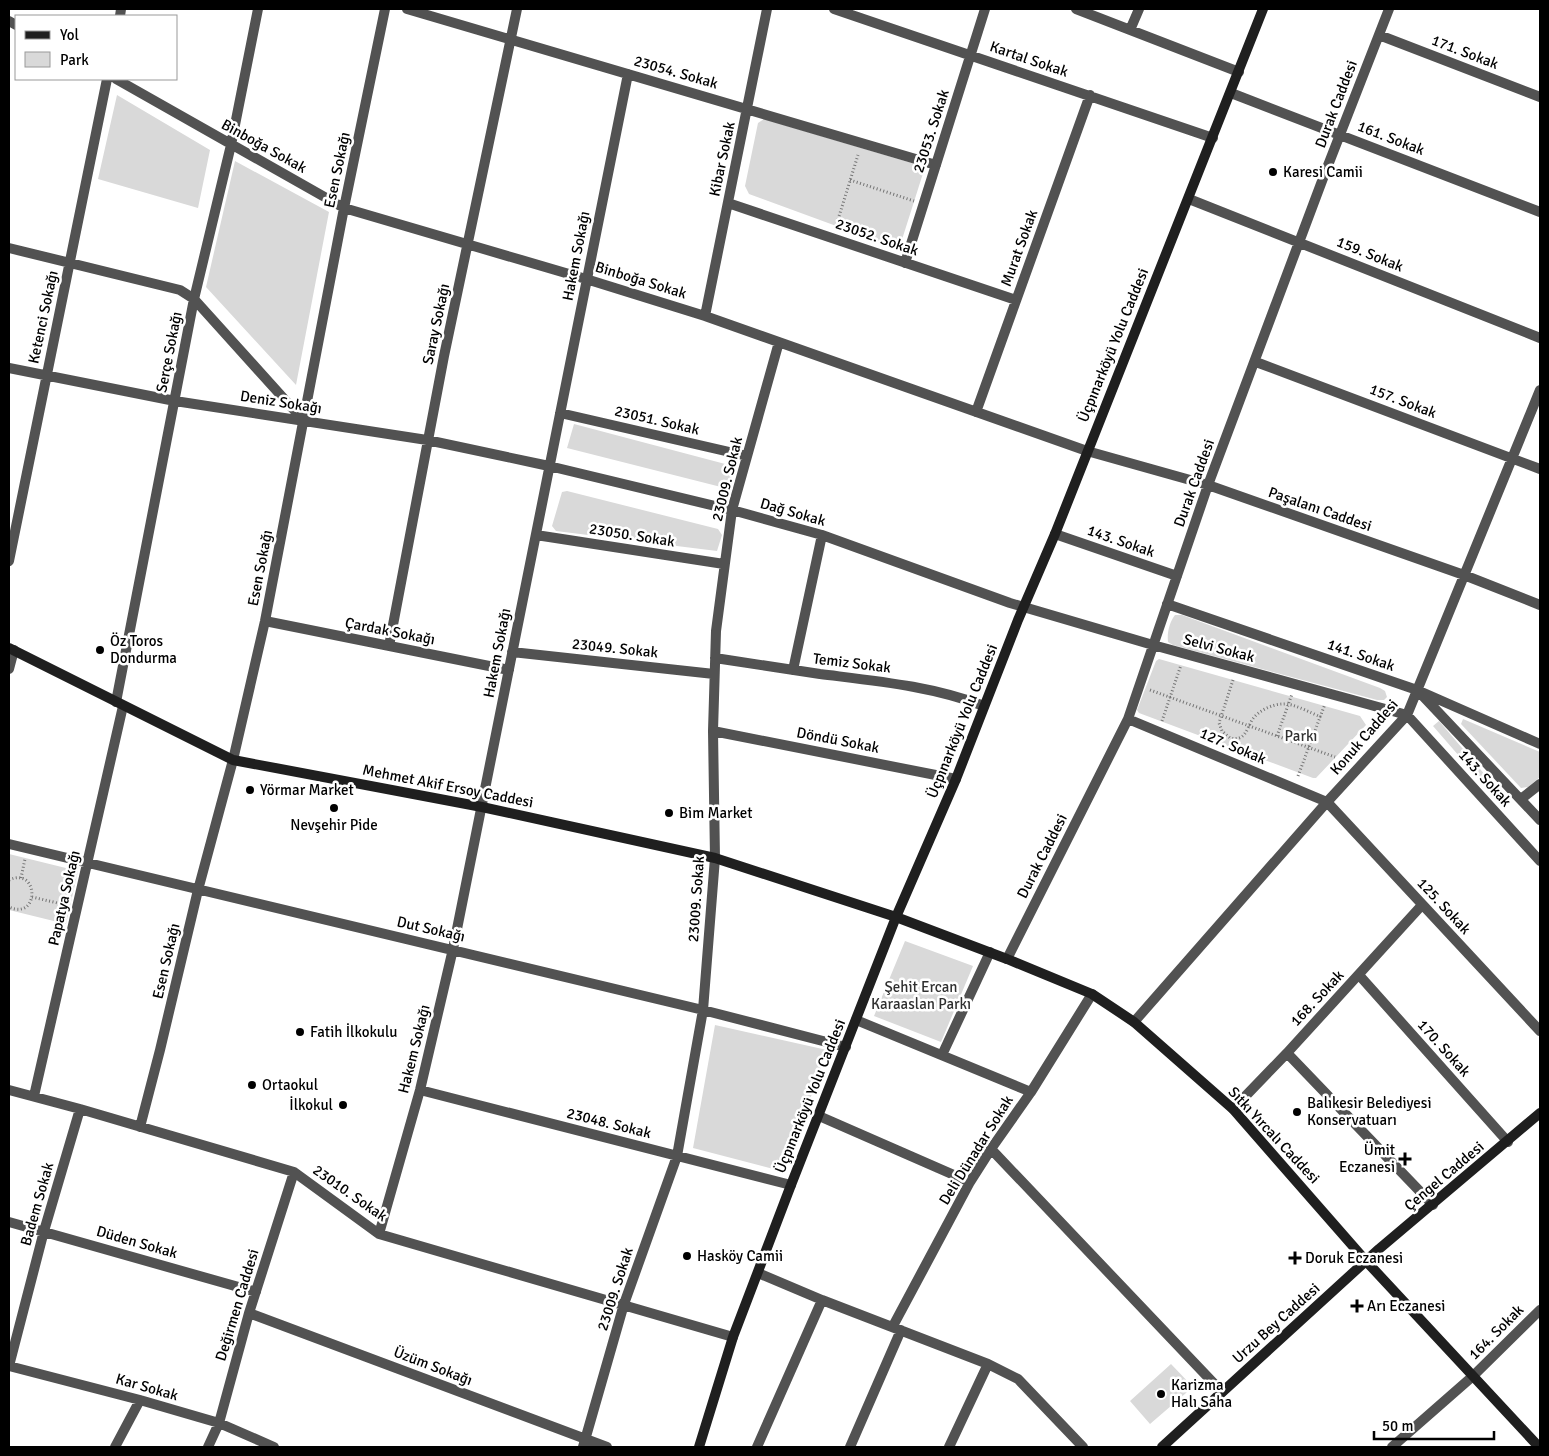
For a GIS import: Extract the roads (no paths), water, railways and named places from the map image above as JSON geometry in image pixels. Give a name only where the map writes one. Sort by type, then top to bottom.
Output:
[{"type":"main road","name":"Üçpınarköyü Yolu Caddesi","points":[[698,1447],[733,1337],[896,917],[956,779],[1189,199],[1263,9]]},
{"type":"main road","name":"Mehmet Akif Ersoy Caddesi","points":[[11,649],[233,760],[482,807],[715,858],[896,917]]},
{"type":"main road","name":"Sıtkı Yırcalı Caddesi","points":[[896,917],[1008,959],[1092,994],[1134,1022],[1233,1109],[1366,1261],[1540,1447]]},
{"type":"main road","name":"Çengel Caddesi","points":[[1366,1261],[1540,1113]]},
{"type":"main road","name":"Urzu Bey Caddesi","points":[[1162,1447],[1366,1261]]},
{"type":"street","name":"Serçe Sokağı","points":[[120,704],[194,299],[231,145],[258,9]]},
{"type":"street","name":"Esen Sokağı","points":[[140,1127],[198,890],[233,760],[265,621],[344,208],[385,9]]},
{"type":"street","name":"23054. Sokak","points":[[407,9],[936,164]]},
{"type":"street","name":"Saray Sokağı","points":[[388,646],[427,440],[517,9]]},
{"type":"street","name":"Kibar Sokak","points":[[705,316],[766,9]]},
{"type":"street","name":"Kartal Sokak","points":[[834,9],[1213,138]]},
{"type":"street","name":"23053. Sokak","points":[[905,263],[985,9]]},
{"type":"street","points":[[1076,9],[1239,72]]},
{"type":"street","points":[[1130,30],[1139,9]]},
{"type":"street","name":"Durak Caddesi","points":[[1008,959],[1128,719],[1208,485],[1389,9]]},
{"type":"street","name":"171. Sokak","points":[[1379,35],[1540,97]]},
{"type":"street","name":"Hakem Sokağı","points":[[379,1234],[420,1090],[453,949],[628,74]]},
{"type":"street","name":"Ketenci Sokağı","points":[[9,561],[107,80]]},
{"type":"street","name":"Binboğa Sokak","points":[[118,80],[344,208],[705,316],[1087,451]]},
{"type":"street","name":"161. Sokak","points":[[1231,93],[1540,212]]},
{"type":"street","name":"Murat Sokak","points":[[976,412],[1090,95]]},
{"type":"street","name":"159. Sokak","points":[[1189,199],[1540,338]]},
{"type":"street","name":"23052. Sokak","points":[[728,203],[1016,300]]},
{"type":"street","points":[[9,248],[180,290],[194,299],[304,420]]},
{"type":"street","name":"23009. Sokak","points":[[584,1443],[624,1304],[677,1156],[703,1010],[715,858],[713,731],[716,631],[732,510],[779,342]]},
{"type":"street","name":"157. Sokak","points":[[1256,362],[1540,469]]},
{"type":"street","name":"Deniz Sokağı","points":[[9,368],[175,401],[427,440],[549,466]]},
{"type":"street","name":"Konuk Caddesi","points":[[1134,1022],[1326,802],[1407,715],[1540,390]]},
{"type":"street","name":"23051. Sokak","points":[[560,413],[747,456]]},
{"type":"street","name":"Paşalanı Caddesi","points":[[1087,451],[1208,485],[1464,575],[1540,605]]},
{"type":"street","name":"Dağ Sokak","points":[[549,466],[732,510],[822,535],[1010,603],[1024,606]]},
{"type":"street","name":"143. Sokak","points":[[1055,534],[1177,576]]},
{"type":"street","name":"23050. Sokak","points":[[536,535],[724,564]]},
{"type":"street","points":[[793,670],[822,535]]},
{"type":"street","name":"141. Sokak","points":[[1167,604],[1417,690],[1540,744]]},
{"type":"street","name":"Selvi Sokak","points":[[1024,606],[1153,645],[1407,715]]},
{"type":"street","name":"Çardak Sokağı","points":[[265,621],[509,670]]},
{"type":"street","points":[[9,669],[11,649]]},
{"type":"street","name":"23049. Sokak","points":[[512,652],[714,674]]},
{"type":"street","name":"Temiz Sokak","points":[[714,658],[907,685],[984,706]]},
{"type":"street","name":"143. Sokak","points":[[1417,690],[1540,820]]},
{"type":"street","name":"Papatya Sokağı","points":[[34,1096],[88,862],[120,704]]},
{"type":"street","name":"143. Sokak","points":[[1407,715],[1540,861]]},
{"type":"street","name":"127. Sokak","points":[[1128,719],[1326,802]]},
{"type":"street","name":"Döndü Sokak","points":[[713,731],[956,779]]},
{"type":"street","points":[[1521,799],[1540,784]]},
{"type":"street","name":"125. Sokak","points":[[1326,802],[1540,1031]]},
{"type":"street","name":"Dut Sokağı","points":[[9,844],[453,949],[846,1047]]},
{"type":"street","name":"168. Sokak","points":[[1233,1109],[1287,1053],[1422,905]]},
{"type":"street","points":[[942,1055],[990,952]]},
{"type":"street","name":"170. Sokak","points":[[1359,975],[1508,1142]]},
{"type":"street","name":"Deli Dünadar Sokak","points":[[850,1447],[897,1328],[970,1182],[1031,1092],[1092,994]]},
{"type":"street","points":[[856,1020],[1031,1092]]},
{"type":"street","points":[[1287,1053],[1433,1205]]},
{"type":"street","name":"23010. Sokak","points":[[9,1090],[294,1172],[379,1234],[733,1337]]},
{"type":"street","name":"23048. Sokak","points":[[420,1090],[791,1186]]},
{"type":"street","name":"Badem Sokak","points":[[9,1366],[44,1231],[80,1109]]},
{"type":"street","points":[[819,1116],[970,1182]]},
{"type":"street","points":[[991,1149],[1222,1392]]},
{"type":"street","name":"Değirmen Caddesi","points":[[208,1447],[219,1423],[249,1313],[294,1172]]},
{"type":"street","name":"Düden Sokak","points":[[9,1222],[256,1292]]},
{"type":"street","points":[[758,1273],[822,1300],[988,1364],[1018,1379],[1083,1447]]},
{"type":"street","points":[[757,1447],[822,1300]]},
{"type":"street","name":"164. Sokak","points":[[1392,1447],[1473,1376],[1540,1310]]},
{"type":"street","name":"Üzüm Sokağı","points":[[249,1313],[584,1443],[607,1447]]},
{"type":"street","points":[[949,1447],[988,1364]]},
{"type":"street","name":"Kar Sokak","points":[[9,1366],[140,1400],[219,1423],[274,1447]]},
{"type":"street","points":[[115,1447],[140,1400]]},
{"type":"place","name":"Karesi Camii","points":[[1273,172]]},
{"type":"place","name":"Öz Toros Dondurma","points":[[100,650]]},
{"type":"place","name":"Yörmar Market","points":[[250,790]]},
{"type":"place","name":"Nevşehir Pide","points":[[334,808]]},
{"type":"place","name":"Bim Market","points":[[669,813]]},
{"type":"place","name":"Fatih İlkokulu","points":[[300,1032]]},
{"type":"place","name":"Ortaokul","points":[[252,1085]]},
{"type":"place","name":"İlkokul","points":[[343,1105]]},
{"type":"place","name":"Balıkesir Belediyesi Konservatuarı","points":[[1297,1112]]},
{"type":"place","name":"Ümit Eczanesi","points":[[1405,1159]]},
{"type":"place","name":"Hasköy Camii","points":[[687,1256]]},
{"type":"place","name":"Doruk Eczanesi","points":[[1295,1258]]},
{"type":"place","name":"Arı Eczanesi","points":[[1357,1306]]},
{"type":"place","name":"Karizma Halı Saha","points":[[1161,1394]]},
{"type":"park label","name":"Parkı","points":[[1301,736]]},
{"type":"park label","name":"Şehit Ercan Karaaslan Parkı","points":[[921,996]]}]
